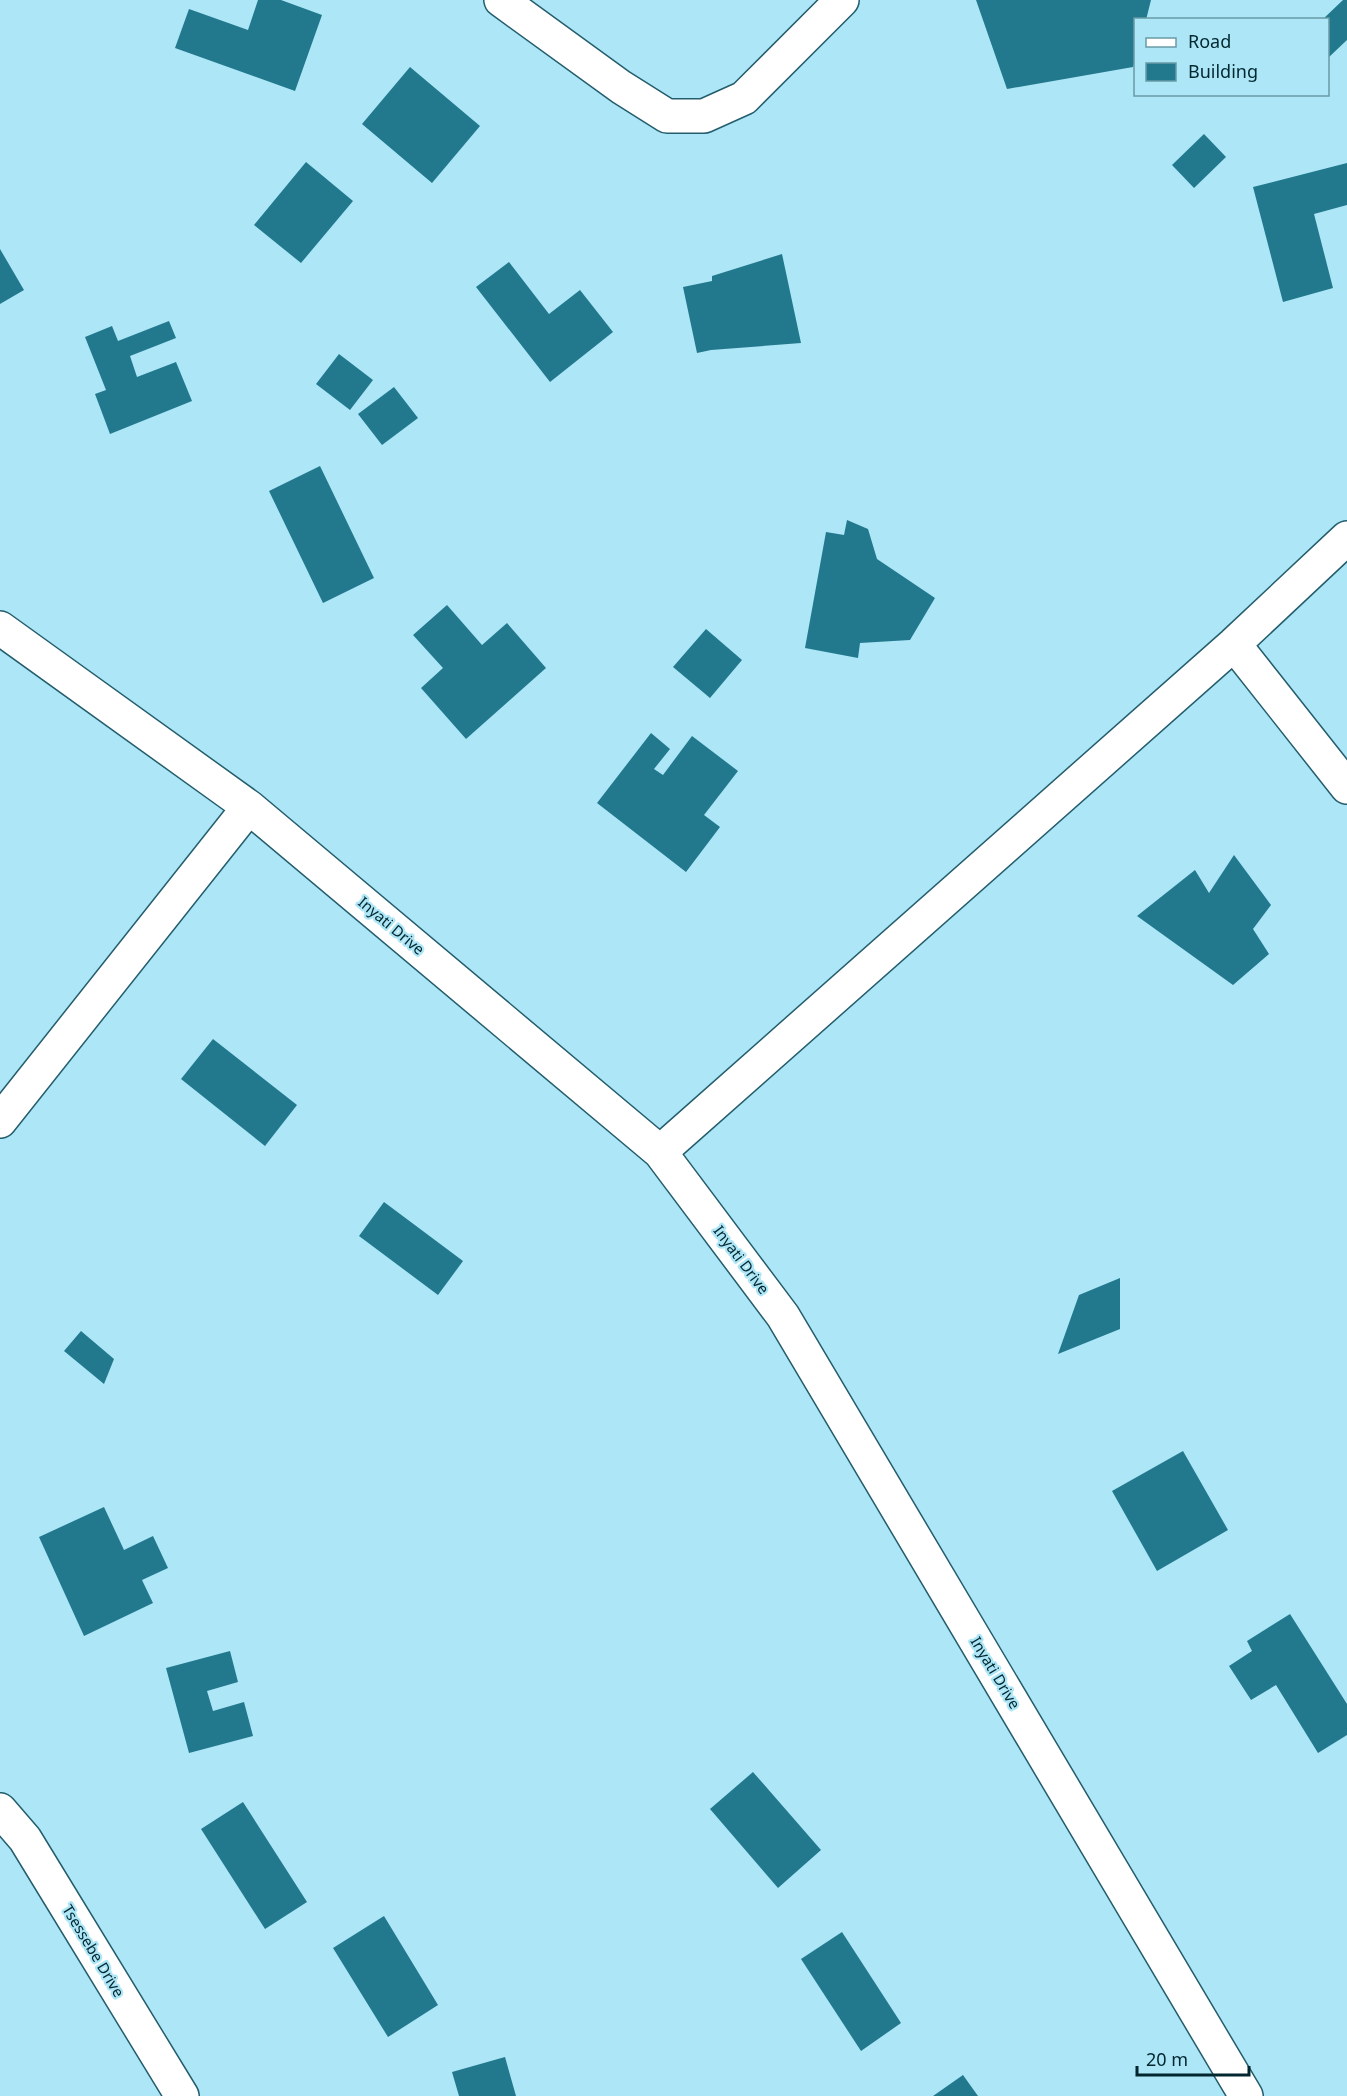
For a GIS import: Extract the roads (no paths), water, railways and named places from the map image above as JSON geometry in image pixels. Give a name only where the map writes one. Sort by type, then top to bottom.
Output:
[{"type":"street","points":[[501,0],[621,87],[667,116],[704,116],[744,98],[842,0]]},
{"type":"street","points":[[660,1152],[1234,644],[1347,538]]},
{"type":"street","name":"Inyati Drive","points":[[0,628],[249,807],[660,1152],[783,1316],[1246,2096]]},
{"type":"street","points":[[1234,644],[1347,787]]},
{"type":"street","points":[[0,1121],[249,807]]},
{"type":"street","name":"Tsessebe Drive","points":[[0,1809],[25,1839],[182,2096]]}]
